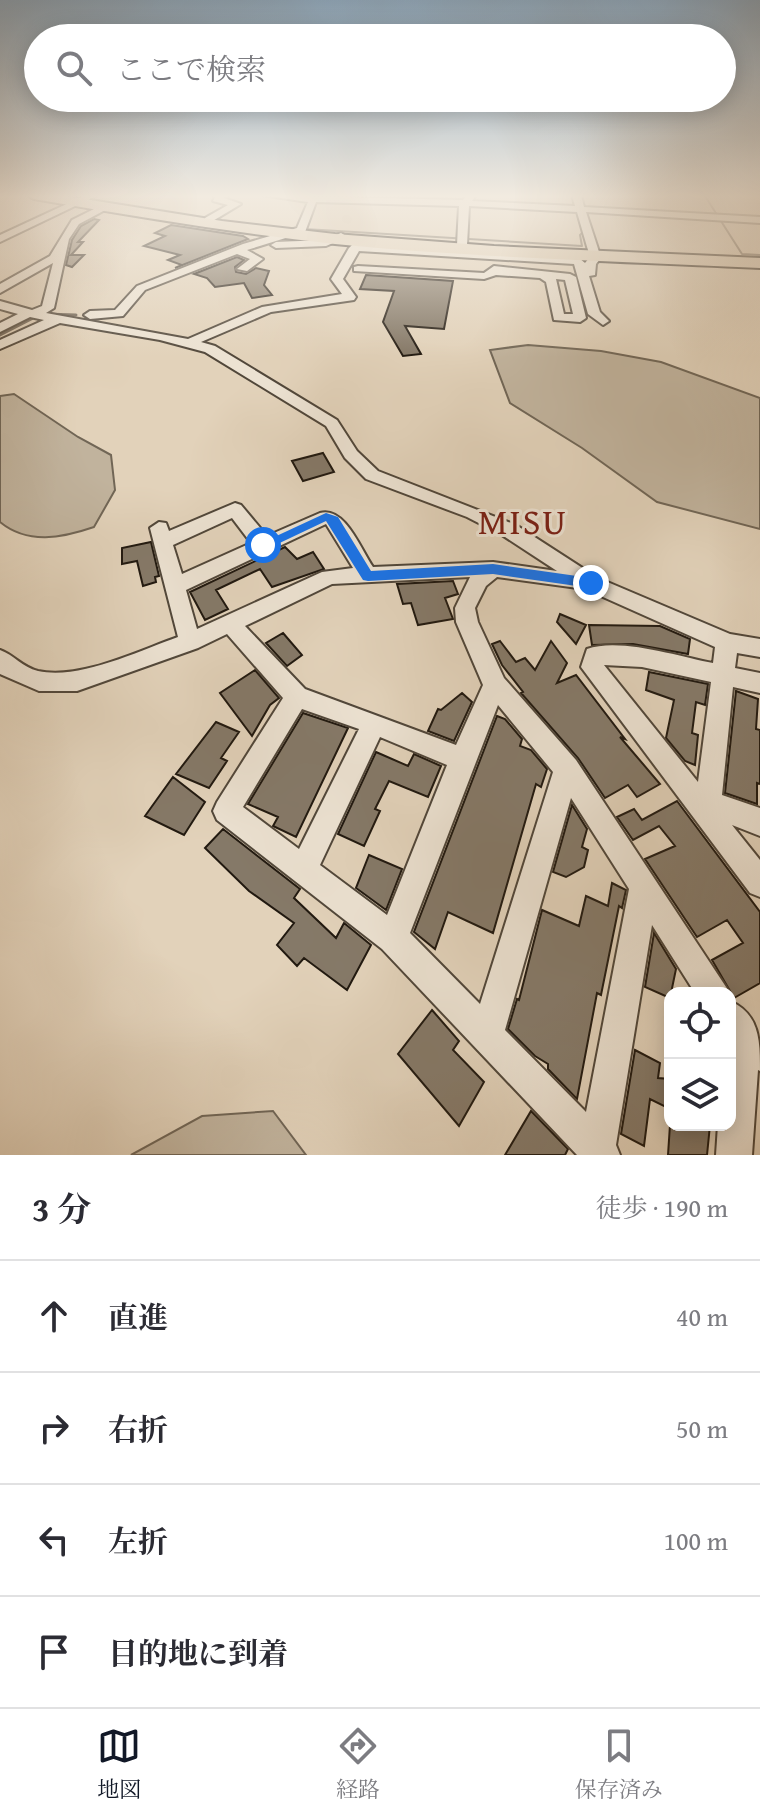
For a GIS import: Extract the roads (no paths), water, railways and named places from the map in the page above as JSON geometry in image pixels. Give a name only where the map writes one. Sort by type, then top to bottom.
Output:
[{"type":"highway","points":[[400,249],[493,262],[586,254],[760,261]]},
{"type":"highway","points":[[473,249],[493,262]]},
{"type":"street","points":[[0,289],[54,258],[60,249]]},
{"type":"street","points":[[0,328],[43,311],[50,304],[60,249]]},
{"type":"street","points":[[0,345],[54,319],[119,313],[141,288],[242,249]]},
{"type":"street","points":[[239,250],[249,249]]},
{"type":"street","points":[[190,343],[259,309],[350,297],[337,279],[355,249]]},
{"type":"street","points":[[585,249],[586,254],[596,258],[590,263],[587,275],[594,314],[604,323]]},
{"type":"street","points":[[239,250],[258,259],[243,269]]},
{"type":"street","points":[[358,269],[415,272],[493,262],[587,275]]},
{"type":"street","points":[[493,262],[539,277]]},
{"type":"street","points":[[4,308],[190,343],[230,358],[332,423],[351,454],[372,475],[509,530],[591,583],[727,642],[760,648]]},
{"type":"street","points":[[190,642],[161,535],[235,509],[263,545]]},
{"type":"street","points":[[175,586],[326,517],[333,520],[368,576]]},
{"type":"street","points":[[0,659],[12,671],[39,681],[77,681],[190,642],[329,577],[493,569],[591,583]]},
{"type":"street","points":[[493,569],[478,581],[465,608],[467,622],[495,685],[567,769],[710,987]]},
{"type":"street","points":[[230,623],[297,697],[374,723],[462,759]]},
{"type":"street","points":[[704,804],[727,642]]},
{"type":"street","points":[[760,683],[642,658],[595,655],[592,667],[704,804],[760,883]]},
{"type":"street","points":[[393,938],[462,759],[495,685]]},
{"type":"street","points":[[297,697],[226,811],[393,938],[600,1152]]},
{"type":"street","points":[[303,870],[374,723]]},
{"type":"street","points":[[486,1037],[567,769]]},
{"type":"street","points":[[704,804],[760,822]]},
{"type":"street","points":[[600,1152],[644,887]]},
{"type":"street","points":[[734,1155],[744,1036]]},
{"type":"waterway","points":[[739,249],[742,254],[760,255]]},
{"type":"waterway","points":[[97,318],[123,315],[131,305]]},
{"type":"waterway","points":[[45,314],[76,315]]},
{"type":"waterway","points":[[0,335],[37,316]]},
{"type":"district","name":"MISU","points":[[523,520]]}]
